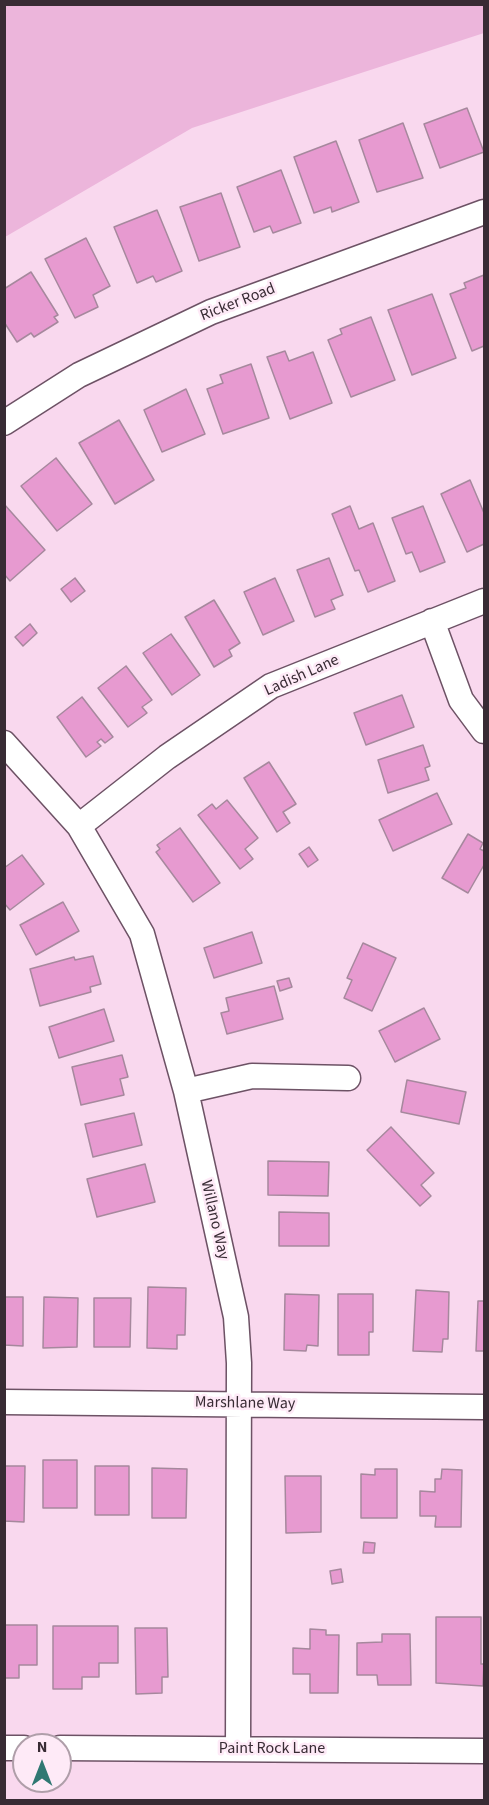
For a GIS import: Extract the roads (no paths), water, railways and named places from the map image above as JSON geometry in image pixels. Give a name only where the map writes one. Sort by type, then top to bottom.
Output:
[{"type":"street","name":"Ricker Road","points":[[4,423],[79,375],[211,312],[484,212]]},
{"type":"street","name":"Ladish Lane","points":[[79,826],[167,757],[271,686],[484,601]]},
{"type":"street","points":[[432,621],[461,700],[484,731]]},
{"type":"street","name":"Willano Way","points":[[4,743],[79,826],[142,933],[186,1091],[236,1317],[238,1749]]},
{"type":"street","points":[[186,1091],[252,1076],[348,1078]]},
{"type":"street","name":"Marshlane Way","points":[[4,1402],[484,1407]]},
{"type":"street","name":"Paint Rock Lane","points":[[72,1748],[484,1751]]}]
